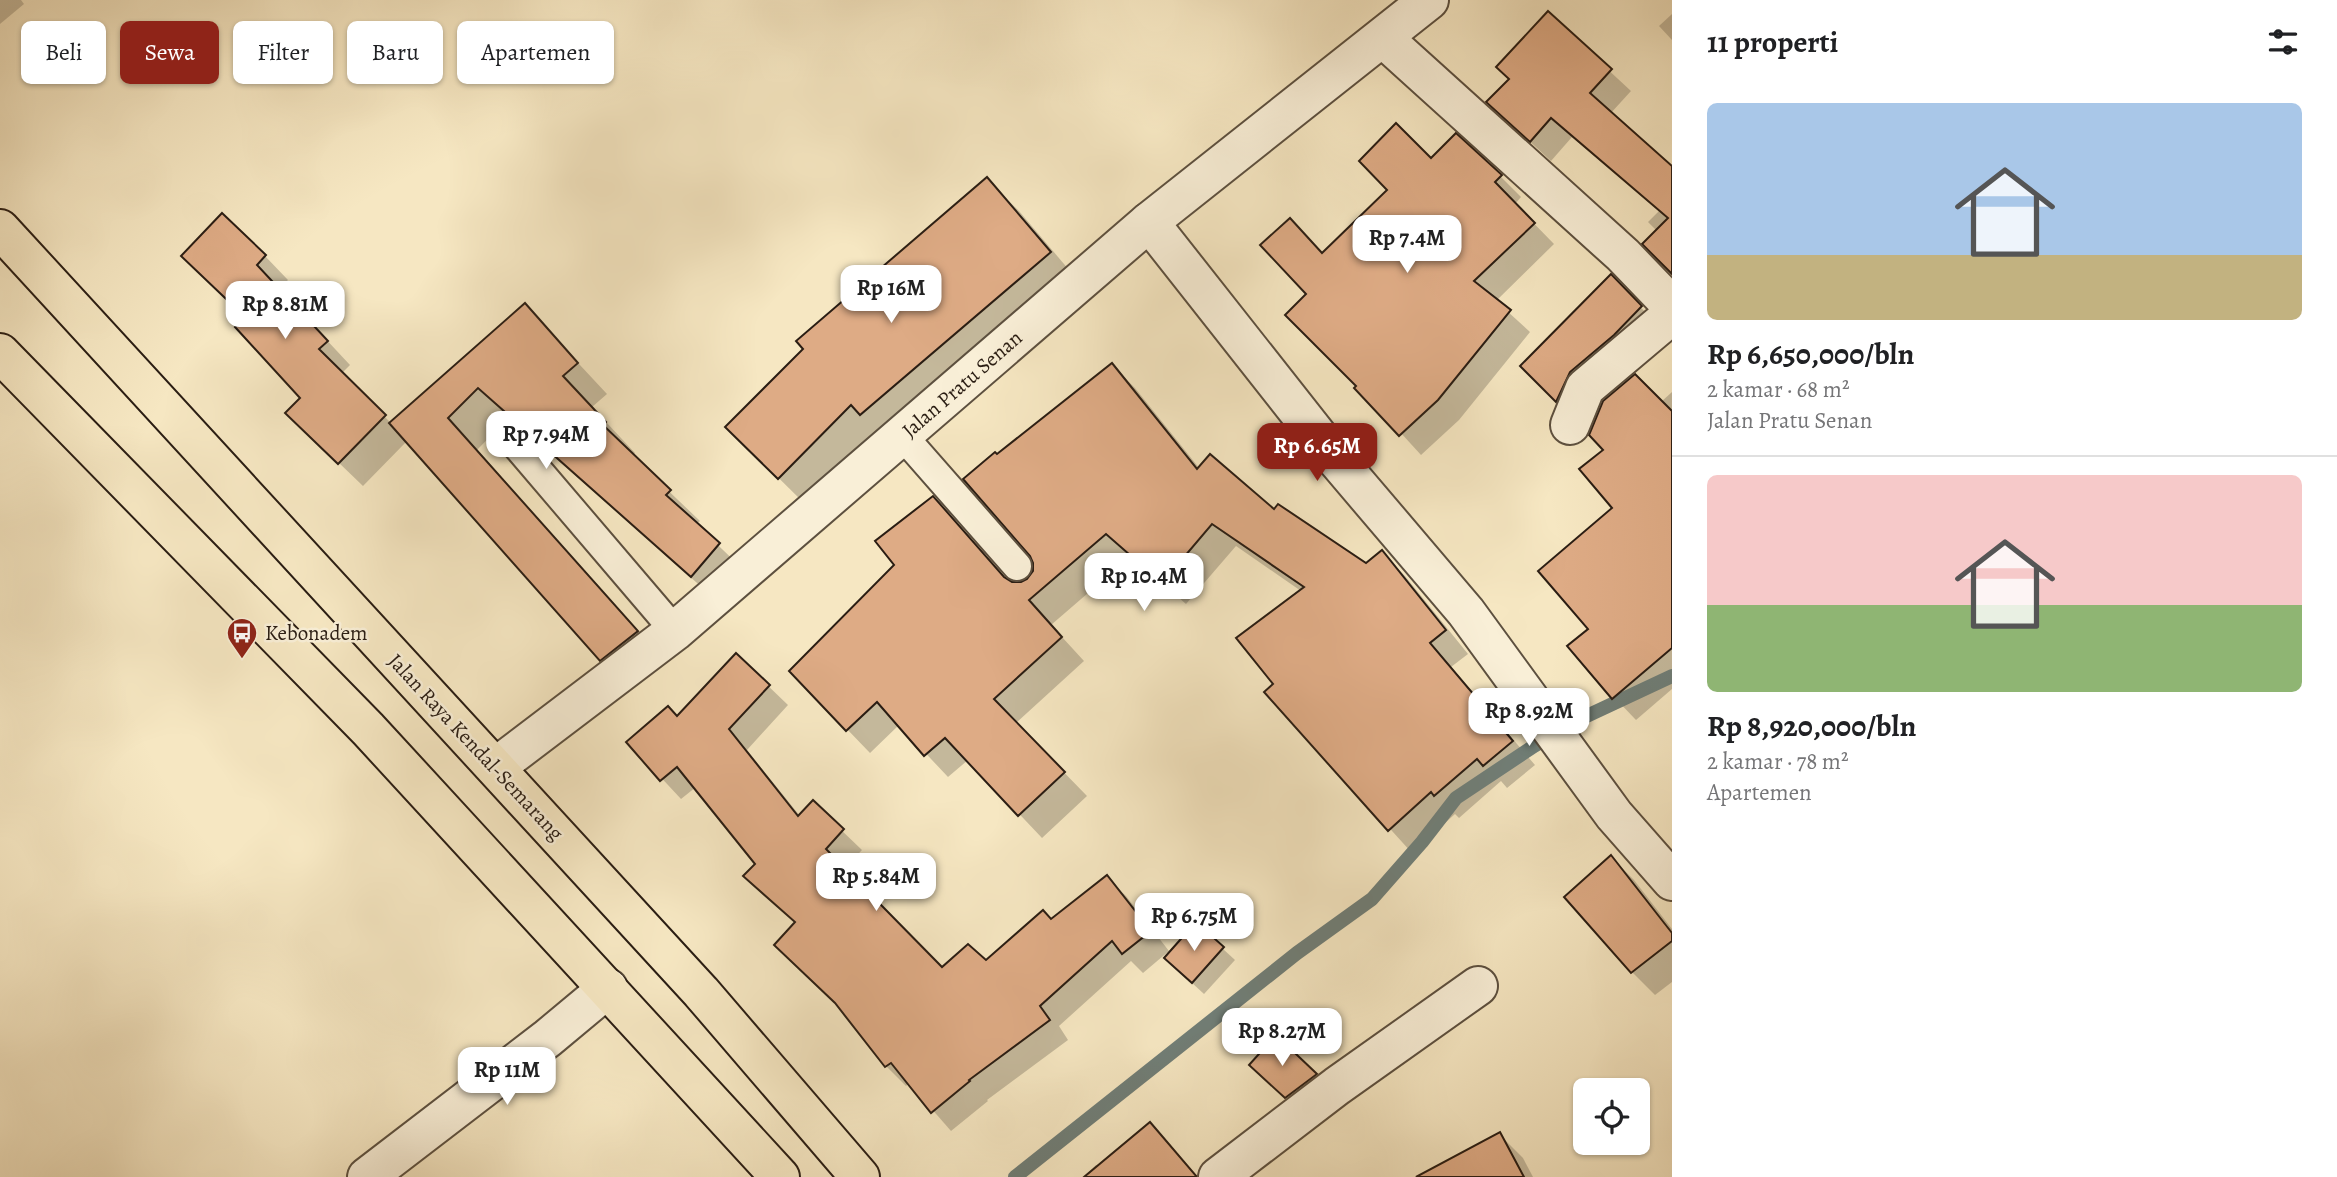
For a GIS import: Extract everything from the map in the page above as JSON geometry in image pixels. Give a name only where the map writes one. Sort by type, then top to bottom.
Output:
[{"type":"highway","name":"Jalan Raya Kendal-Semarang","points":[[0,229],[701,992],[860,1177]]},
{"type":"highway","points":[[0,353],[368,729],[780,1177]]},
{"type":"street","name":"Jalan Pratu Senan","points":[[496,767],[675,631],[1149,222],[1429,0]]},
{"type":"street","points":[[1383,38],[1623,255],[1672,306],[1668,318],[1585,388],[1570,425]]},
{"type":"street","points":[[1149,222],[1335,458],[1466,612],[1614,815],[1672,881]]},
{"type":"street","points":[[1218,1177],[1337,1086],[1478,986]]},
{"type":"street","points":[[367,1177],[548,1038],[608,988]]},
{"type":"lane","points":[[902,435],[1017,566]]},
{"type":"lane","points":[[517,447],[675,631]]},
{"type":"building","points":[[1548,11],[1612,69],[1590,93],[1672,166],[1672,274],[1642,244],[1668,218],[1551,118],[1530,142],[1486,102],[1509,79],[1496,67]]},
{"type":"building","points":[[1396,123],[1431,158],[1456,133],[1502,175],[1495,182],[1535,223],[1474,281],[1511,310],[1438,400],[1399,436],[1354,388],[1356,386],[1285,315],[1306,294],[1260,245],[1290,218],[1322,253],[1387,190],[1359,161]]},
{"type":"building","points":[[987,177],[1051,252],[860,415],[851,405],[778,479],[725,427],[803,349],[796,341]]},
{"type":"building","points":[[222,213],[266,255],[257,265],[328,341],[319,349],[386,415],[338,464],[285,413],[300,398],[235,327],[246,318],[181,256]]},
{"type":"building","points":[[1611,274],[1642,306],[1614,335],[1570,372],[1556,402],[1520,366]]},
{"type":"building","points":[[525,303],[578,363],[563,376],[606,422],[603,425],[671,490],[666,495],[720,543],[691,577],[478,388],[448,418],[638,631],[600,661],[389,423]]},
{"type":"building","points":[[1112,363],[1197,469],[1210,454],[1274,509],[1278,504],[1366,563],[1382,550],[1446,630],[1430,643],[1513,741],[1483,766],[1477,759],[1434,796],[1431,792],[1388,831],[1264,692],[1273,684],[1236,638],[1304,587],[1212,524],[1162,583],[1106,534],[1029,600],[1062,637],[994,699],[1065,772],[1018,816],[945,738],[924,756],[877,702],[846,731],[789,671],[894,565],[875,541],[933,496],[1004,577],[1012,582],[1027,579],[1033,571],[1030,556],[963,479]]},
{"type":"building","points":[[1635,374],[1672,411],[1672,648],[1612,699],[1567,646],[1588,629],[1538,571],[1612,508],[1579,469],[1603,450],[1589,435],[1603,401]]},
{"type":"building","points":[[736,653],[770,685],[729,729],[798,816],[813,800],[844,829],[826,849],[942,967],[968,944],[986,960],[1043,910],[1051,919],[1107,875],[1151,931],[1122,954],[1112,941],[1040,1006],[1050,1020],[969,1080],[931,1113],[891,1063],[885,1067],[835,1003],[774,945],[795,922],[743,876],[755,864],[677,767],[660,781],[626,742],[668,706],[677,716]]},
{"type":"building","points":[[1611,855],[1672,933],[1672,941],[1631,973],[1564,897]]},
{"type":"building","points":[[1196,922],[1224,947],[1192,983],[1164,958]]},
{"type":"building","points":[[1276,1035],[1317,1074],[1285,1098],[1249,1065]]},
{"type":"building","points":[[1150,1122],[1197,1177],[1084,1177]]},
{"type":"building","points":[[1500,1132],[1524,1177],[1416,1177]]},
{"type":"waterway","points":[[1015,1177],[1297,953],[1372,899],[1456,798],[1576,721],[1672,676]]},
{"type":"place","name":"Kebonadem","points":[[242,660]]}]
